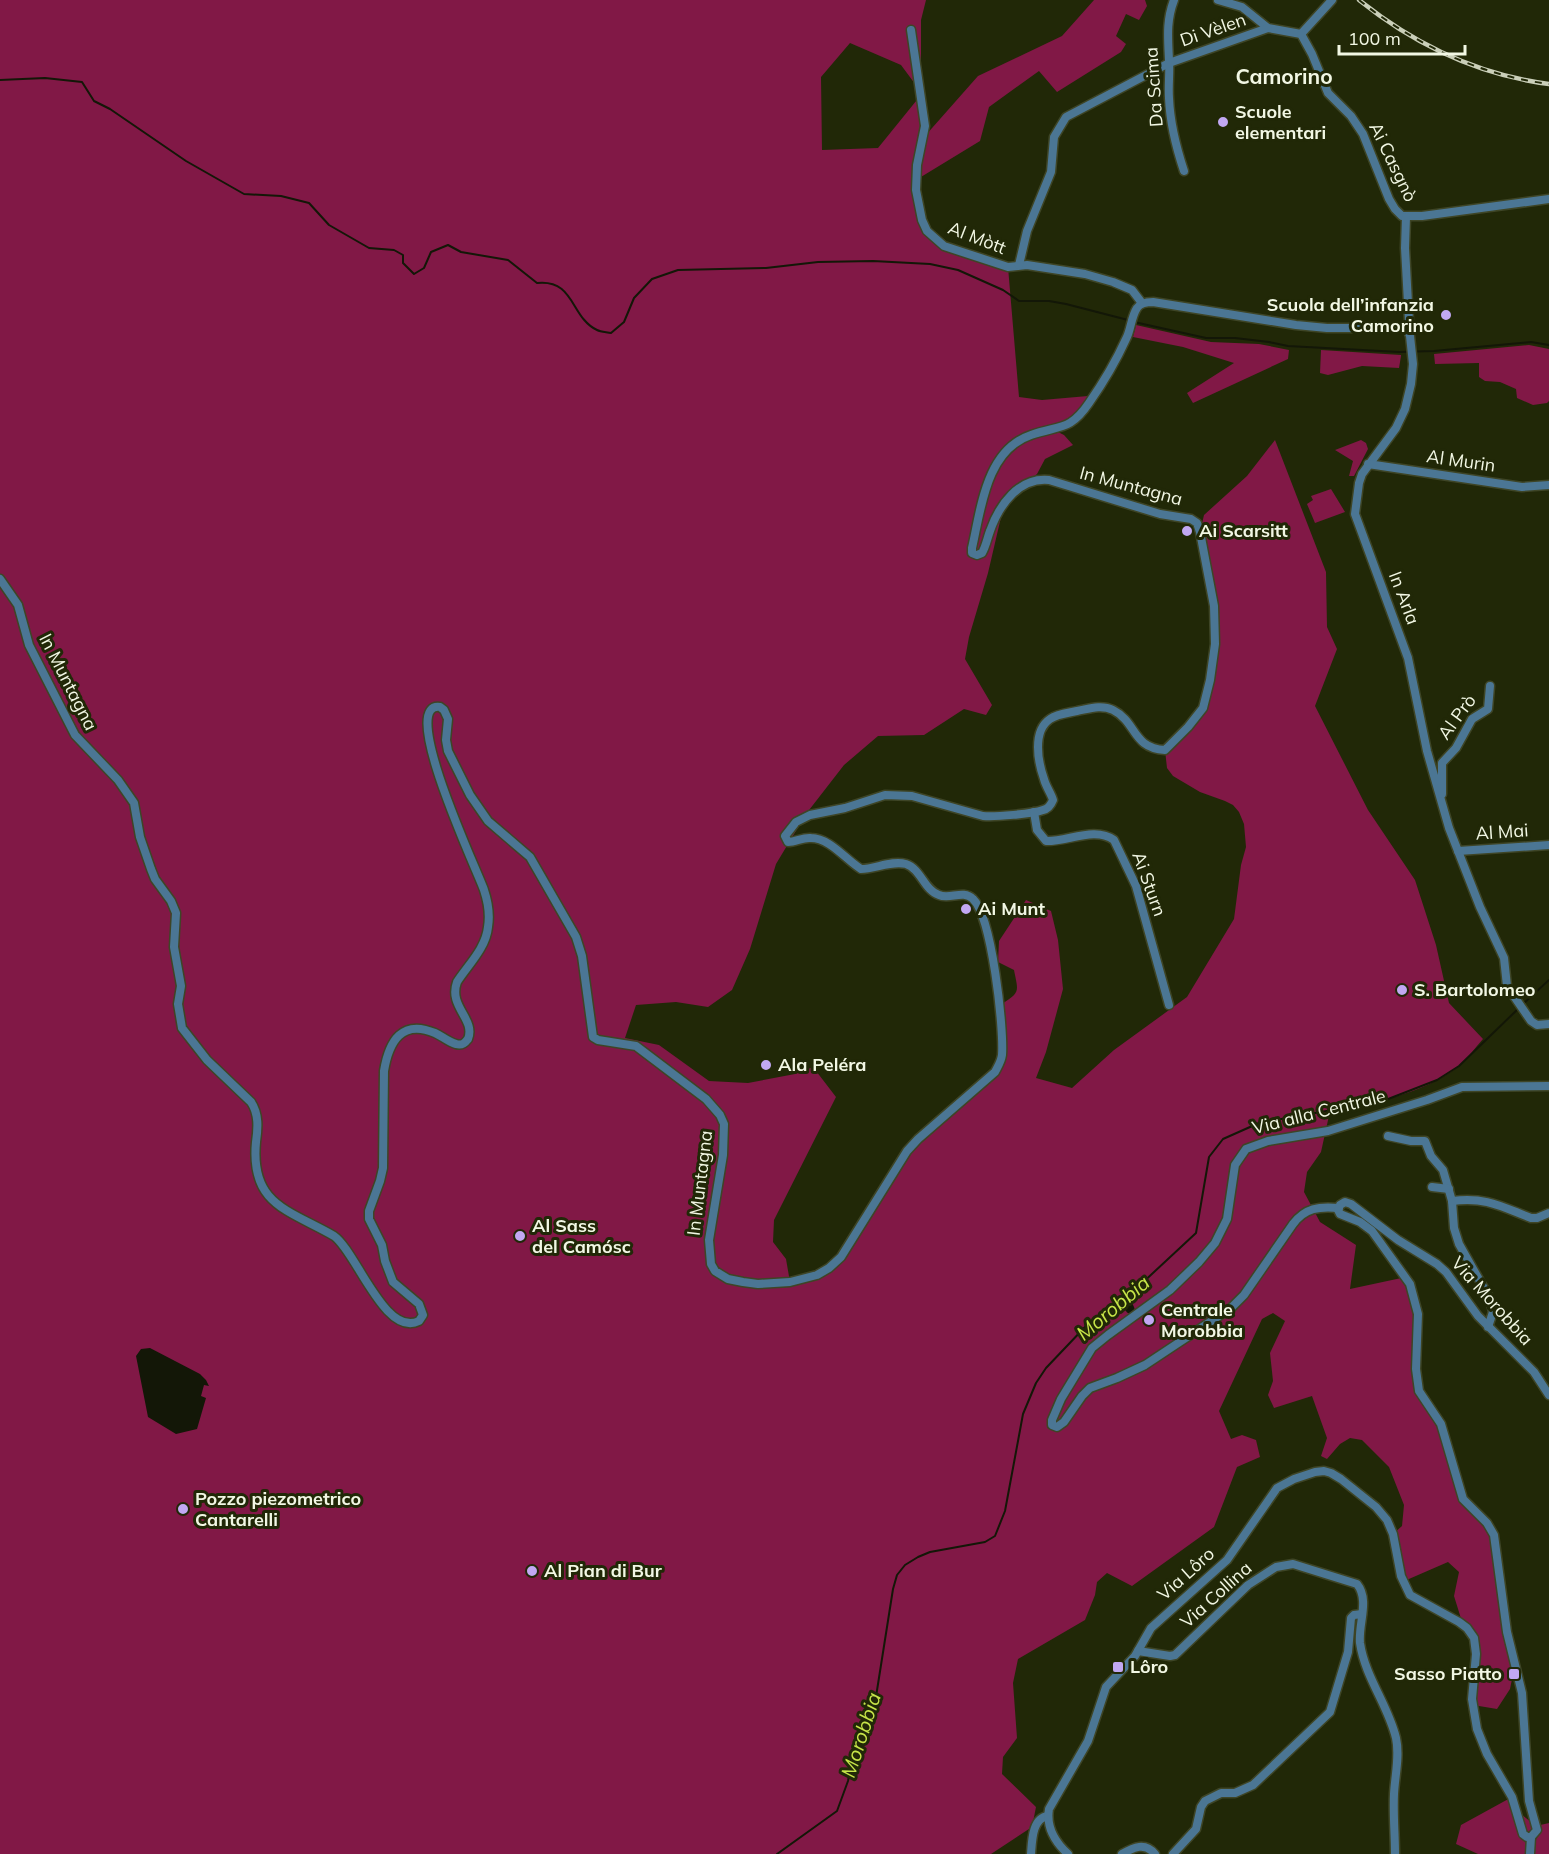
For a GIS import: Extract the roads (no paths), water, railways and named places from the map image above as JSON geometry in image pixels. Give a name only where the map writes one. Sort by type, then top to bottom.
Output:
[{"type":"street","name":"Da Scima","points":[[1173,0],[1167,29],[1169,100],[1184,171]]},
{"type":"street","points":[[1218,0],[1242,7],[1268,28],[1301,34],[1332,0]]},
{"type":"street","name":"Di Vèlen","points":[[1018,265],[1027,231],[1051,172],[1054,137],[1066,117],[1082,113],[1096,102],[1169,63],[1268,28]]},
{"type":"street","name":"Al Mòtt","points":[[911,30],[925,126],[916,180],[917,198],[924,225],[932,236],[944,246],[1008,267],[1018,265],[1085,274],[1113,282],[1131,290],[1142,303]]},
{"type":"street","name":"Ai Casgnò","points":[[1301,34],[1328,93],[1351,116],[1364,134],[1389,199],[1398,213],[1406,217]]},
{"type":"street","points":[[1406,217],[1549,199]]},
{"type":"street","name":"In Arla","points":[[1406,217],[1405,248],[1409,321],[1407,328],[1412,344],[1413,364],[1411,384],[1405,409],[1396,428],[1368,464],[1359,483],[1355,508],[1357,520],[1408,658],[1425,744],[1441,800],[1480,907],[1504,958],[1506,982],[1529,1020],[1537,1025],[1549,1024]]},
{"type":"street","points":[[1142,303],[1164,303],[1322,328],[1407,328]]},
{"type":"street","name":"In Muntagna","points":[[0,579],[16,602],[29,645],[75,735],[118,780],[134,803],[140,837],[153,875],[168,895],[177,914],[174,946],[181,986],[178,1004],[181,1023],[192,1043],[255,1108],[258,1126],[255,1170],[264,1190],[279,1206],[325,1230],[342,1242],[385,1309],[407,1323],[419,1322],[423,1315],[421,1306],[393,1282],[382,1245],[369,1215],[382,1168],[385,1065],[396,1040],[407,1030],[415,1028],[431,1031],[459,1045],[468,1039],[471,1033],[470,1027],[457,1004],[455,989],[485,939],[489,920],[484,891],[442,784],[427,734],[430,710],[435,706],[440,706],[448,718],[446,740],[448,751],[470,795],[488,821],[530,857],[576,937],[582,957],[593,1038],[636,1046],[706,1099],[720,1115],[724,1124],[723,1155],[709,1240],[711,1264],[715,1271],[728,1279],[758,1284],[804,1280],[830,1268],[841,1257],[907,1151],[918,1138],[995,1072],[1001,1062],[1002,1042],[993,960],[987,934],[974,899],[958,894],[946,897],[938,895],[931,891],[912,868],[905,864],[861,868],[823,841],[811,837],[788,842],[785,836],[789,829],[796,822],[810,815],[844,808],[885,795],[912,796],[983,816],[994,817],[1043,810],[1050,807],[1053,800],[1041,770],[1038,746],[1042,727],[1050,719],[1069,712],[1108,708],[1125,719],[1141,743],[1155,749],[1165,750],[1188,728],[1203,708],[1215,644],[1214,606],[1197,523],[1191,519],[1160,514],[1049,480],[1031,480],[1011,494],[990,531],[982,553],[977,555],[972,553],[987,485],[1003,455],[1029,435],[1064,427],[1081,415],[1128,334],[1135,313],[1142,303]]},
{"type":"street","name":"Al Murin","points":[[1368,464],[1522,487],[1549,485]]},
{"type":"street","name":"Al Prò","points":[[1441,800],[1442,763],[1456,748],[1472,719],[1488,709],[1490,686]]},
{"type":"street","name":"Ai Sturn","points":[[1034,812],[1037,830],[1046,840],[1098,834],[1114,840],[1136,886],[1169,1005]]},
{"type":"street","name":"Al Mai","points":[[1458,851],[1549,845]]},
{"type":"street","name":"Via alla Centrale","points":[[1339,1206],[1314,1208],[1302,1215],[1293,1224],[1244,1295],[1231,1308],[1145,1365],[1090,1388],[1062,1425],[1057,1427],[1052,1425],[1053,1416],[1069,1382],[1092,1348],[1170,1290],[1215,1243],[1227,1219],[1235,1165],[1246,1149],[1268,1141],[1328,1131],[1462,1087],[1549,1086]]},
{"type":"street","points":[[1388,1136],[1426,1142],[1431,1155],[1443,1170],[1452,1201],[1454,1228],[1459,1244],[1490,1299],[1493,1312],[1488,1327]]},
{"type":"street","points":[[1432,1187],[1449,1189]]},
{"type":"street","points":[[1452,1201],[1466,1199],[1492,1202],[1531,1218],[1549,1213]]},
{"type":"street","name":"Via Morobbia","points":[[1339,1206],[1345,1202],[1351,1204],[1398,1240],[1442,1268],[1488,1327],[1534,1372],[1549,1395]]},
{"type":"street","points":[[1339,1206],[1340,1214],[1363,1224],[1376,1236],[1410,1284],[1418,1314],[1416,1369],[1419,1391],[1442,1424],[1463,1499],[1487,1523],[1494,1535],[1507,1632],[1524,1703],[1529,1801],[1537,1830],[1531,1837],[1530,1854]]},
{"type":"street","name":"Via Lôro","points":[[1031,1854],[1037,1821],[1041,1817],[1048,1816],[1050,1804],[1088,1741],[1104,1691],[1138,1651],[1155,1623],[1227,1560],[1273,1492],[1287,1482],[1324,1471],[1334,1474],[1384,1515],[1393,1534],[1402,1582],[1410,1595],[1459,1622],[1474,1638],[1476,1654],[1472,1698],[1477,1729],[1486,1754],[1512,1797],[1523,1834],[1527,1838],[1531,1837]]},
{"type":"street","name":"Via Collina","points":[[1138,1651],[1170,1656],[1175,1654],[1248,1585],[1272,1569],[1285,1564],[1298,1565],[1357,1584],[1362,1593],[1362,1614]]},
{"type":"street","points":[[1173,1854],[1196,1829],[1205,1801],[1221,1793],[1235,1793],[1253,1785],[1330,1713],[1348,1652],[1351,1618],[1356,1614],[1362,1614],[1360,1637],[1368,1673],[1397,1742],[1395,1854]]},
{"type":"street","points":[[1048,1816],[1053,1836],[1068,1854]]},
{"type":"street","points":[[1122,1854],[1141,1846],[1149,1848],[1155,1854]]},
{"type":"waterway","points":[[0,80],[45,78],[82,82],[94,101],[110,109],[186,161],[244,194],[281,196],[309,203],[329,225],[369,248],[394,250],[403,255],[403,263],[414,274],[424,268],[431,252],[448,245],[461,252],[508,260],[537,283],[549,283],[559,287],[566,293],[588,324],[602,332],[611,333],[624,322],[634,298],[652,279],[678,270],[766,268],[818,262],[873,261],[930,264],[958,270],[1003,290],[1019,301],[1049,301],[1128,320]]},
{"type":"waterway","points":[[1134,322],[1206,338],[1235,338],[1288,346],[1399,352],[1531,342],[1549,345]]},
{"type":"waterway","name":"Morobbia","points":[[1523,1004],[1549,980]]},
{"type":"waterway","name":"Morobbia","points":[[777,1854],[837,1811],[848,1781],[854,1750],[875,1703],[897,1575],[905,1565],[930,1552],[985,1542],[995,1536],[1005,1511],[1023,1414],[1036,1383],[1046,1368],[1085,1327],[1125,1299],[1196,1233],[1209,1157],[1223,1139],[1259,1123],[1383,1101],[1437,1080],[1459,1066],[1519,1008]]},
{"type":"waterway","points":[[1125,1299],[1130,1309]]},
{"type":"railway","points":[[1359,0],[1402,30],[1448,55],[1498,73],[1549,84]]},
{"type":"place","name":"Scuole elementari","points":[[1223,122]]},
{"type":"place","name":"Scuola dell’infanzia Camorino","points":[[1446,315]]},
{"type":"place","name":"Ai Scarsitt","points":[[1187,531]]},
{"type":"place","name":"Ai Munt","points":[[966,909]]},
{"type":"place","name":"S. Bartolomeo","points":[[1402,990]]},
{"type":"place","name":"Ala Peléra","points":[[766,1065]]},
{"type":"place","name":"Al Sass del Camósc","points":[[520,1236]]},
{"type":"place","name":"Centrale Morobbia","points":[[1149,1320]]},
{"type":"place","name":"Pozzo piezometrico Cantarelli","points":[[183,1509]]},
{"type":"place","name":"Al Pian di Bur","points":[[532,1571]]},
{"type":"place","name":"Lôro","points":[[1118,1667]]},
{"type":"place","name":"Sasso Piatto","points":[[1514,1674]]},
{"type":"district","name":"Camorino","points":[[1284,77]]}]
